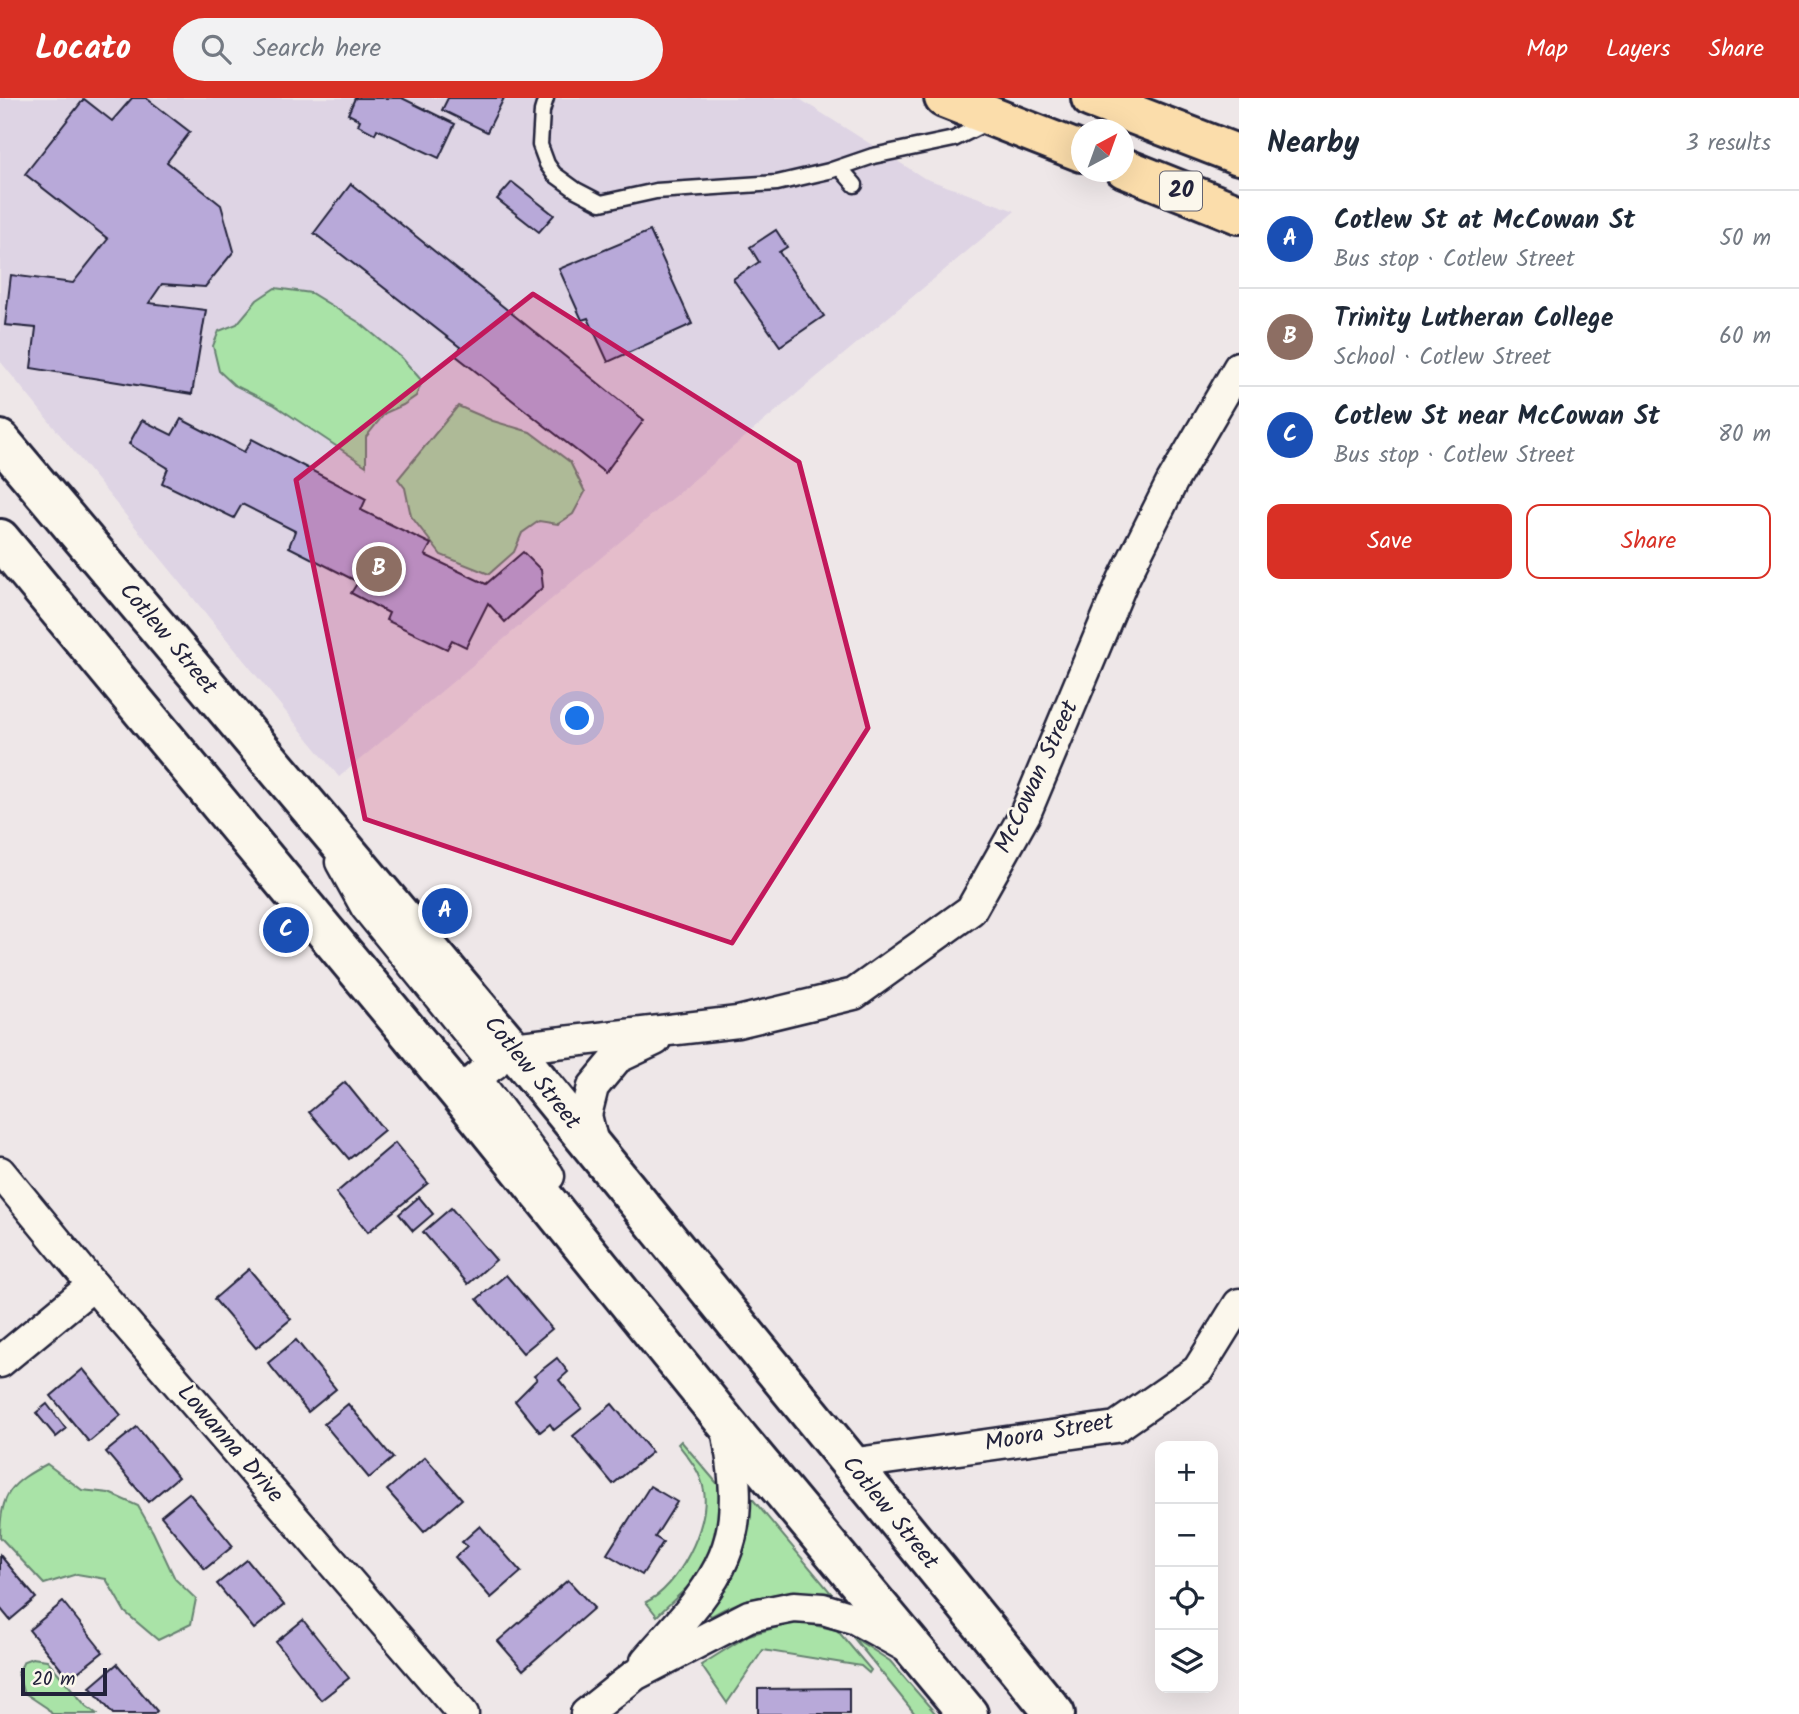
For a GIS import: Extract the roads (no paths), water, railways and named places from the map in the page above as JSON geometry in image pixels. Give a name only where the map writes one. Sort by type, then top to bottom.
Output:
[{"type":"main road","points":[[944,98],[1071,148]]},
{"type":"main road","name":"20","points":[[1091,98],[1239,155]]},
{"type":"main road","name":"20","points":[[1134,172],[1239,214]]},
{"type":"main road","name":"Cotlew Street","points":[[0,440],[323,823],[485,1071],[614,1284],[968,1714]]},
{"type":"main road","name":"Cotlew Street","points":[[0,539],[485,1071],[594,1149],[1055,1714]]},
{"type":"street","name":"McCowan Street","points":[[485,1071],[675,1030],[738,1022],[854,994],[971,910],[1025,814],[1123,580],[1172,482],[1239,367]]},
{"type":"street","points":[[594,1149],[586,1115],[593,1087],[617,1058],[675,1030]]},
{"type":"street","name":"Lowanna Drive","points":[[0,1172],[93,1286],[463,1714]]},
{"type":"street","points":[[0,1362],[93,1286]]},
{"type":"street","name":"Moora Street","points":[[850,1464],[1116,1427],[1198,1370],[1239,1304]]},
{"type":"street","points":[[635,1675],[703,1592],[724,1557],[734,1517],[735,1471],[726,1423]]},
{"type":"street","points":[[586,1714],[635,1675],[749,1616],[794,1607],[823,1609],[856,1619],[919,1654]]},
{"type":"lane","points":[[546,98],[542,111],[540,145],[547,164],[554,174],[576,190],[601,203],[656,191],[777,183],[840,168],[873,156],[954,139],[996,118]]},
{"type":"lane","points":[[840,168],[855,185]]},
{"type":"place","name":"Trinity Lutheran College","points":[[379,569]]},
{"type":"place","name":"Cotlew St at McCowan St","points":[[445,911]]},
{"type":"place","name":"Cotlew St near McCowan St","points":[[286,930]]}]
